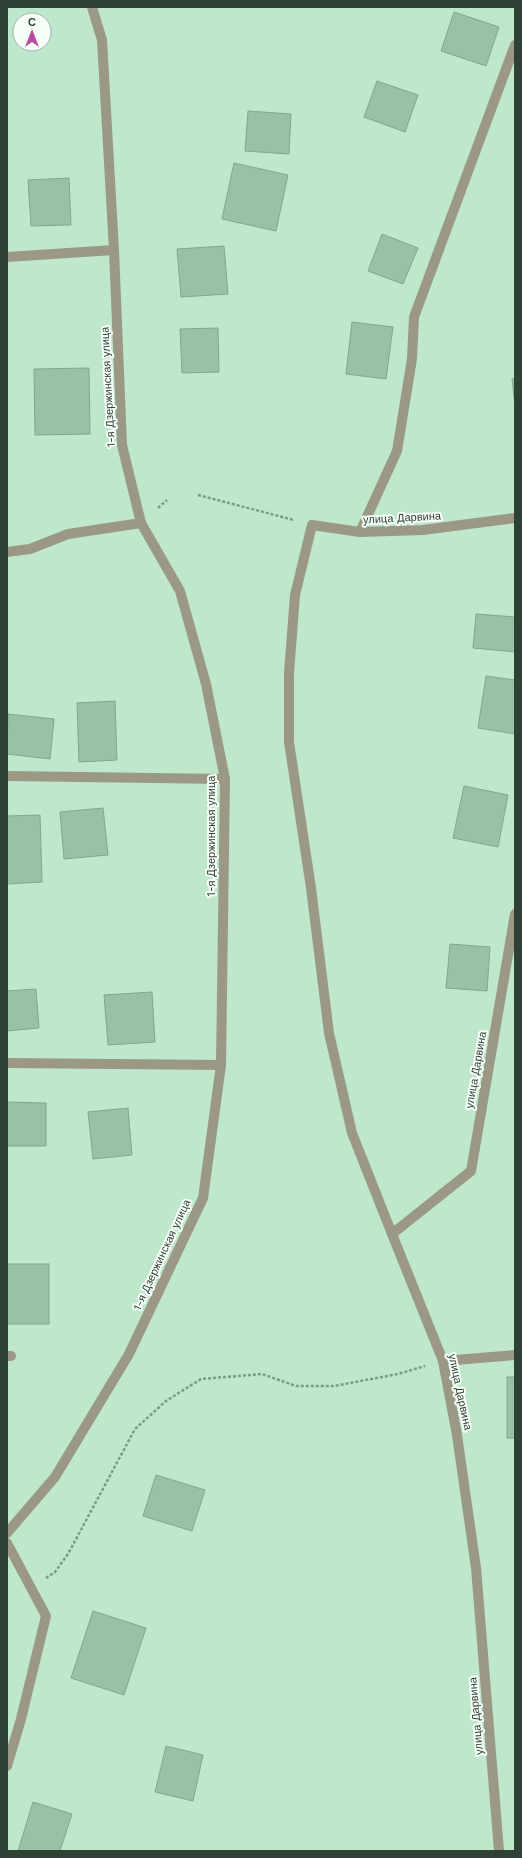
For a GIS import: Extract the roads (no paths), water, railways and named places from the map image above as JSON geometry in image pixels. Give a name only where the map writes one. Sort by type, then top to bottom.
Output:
[{"type":"street","name":"1-я Дзержинская улица","points":[[7,1533],[55,1477],[129,1354],[203,1198],[221,1065],[225,780],[206,684],[180,591],[141,523],[122,445],[114,250],[102,40],[92,7]]},
{"type":"street","points":[[360,532],[397,451],[412,359],[414,318],[515,45]]},
{"type":"street","points":[[7,257],[114,250]]},
{"type":"street","name":"улица Дарвина","points":[[499,1851],[476,1568],[457,1434],[443,1361],[352,1133],[329,1034],[311,888],[289,742],[289,672],[295,595],[312,525],[360,532],[423,530],[515,518]]},
{"type":"street","points":[[7,552],[30,549],[68,534],[141,523]]},
{"type":"street","points":[[7,776],[225,780]]},
{"type":"street","name":"улица Дарвина","points":[[392,1234],[471,1171],[515,914]]},
{"type":"street","points":[[7,1063],[221,1065]]},
{"type":"street","points":[[443,1361],[515,1355]]},
{"type":"street","points":[[7,1542],[46,1616],[21,1719],[7,1766]]}]
